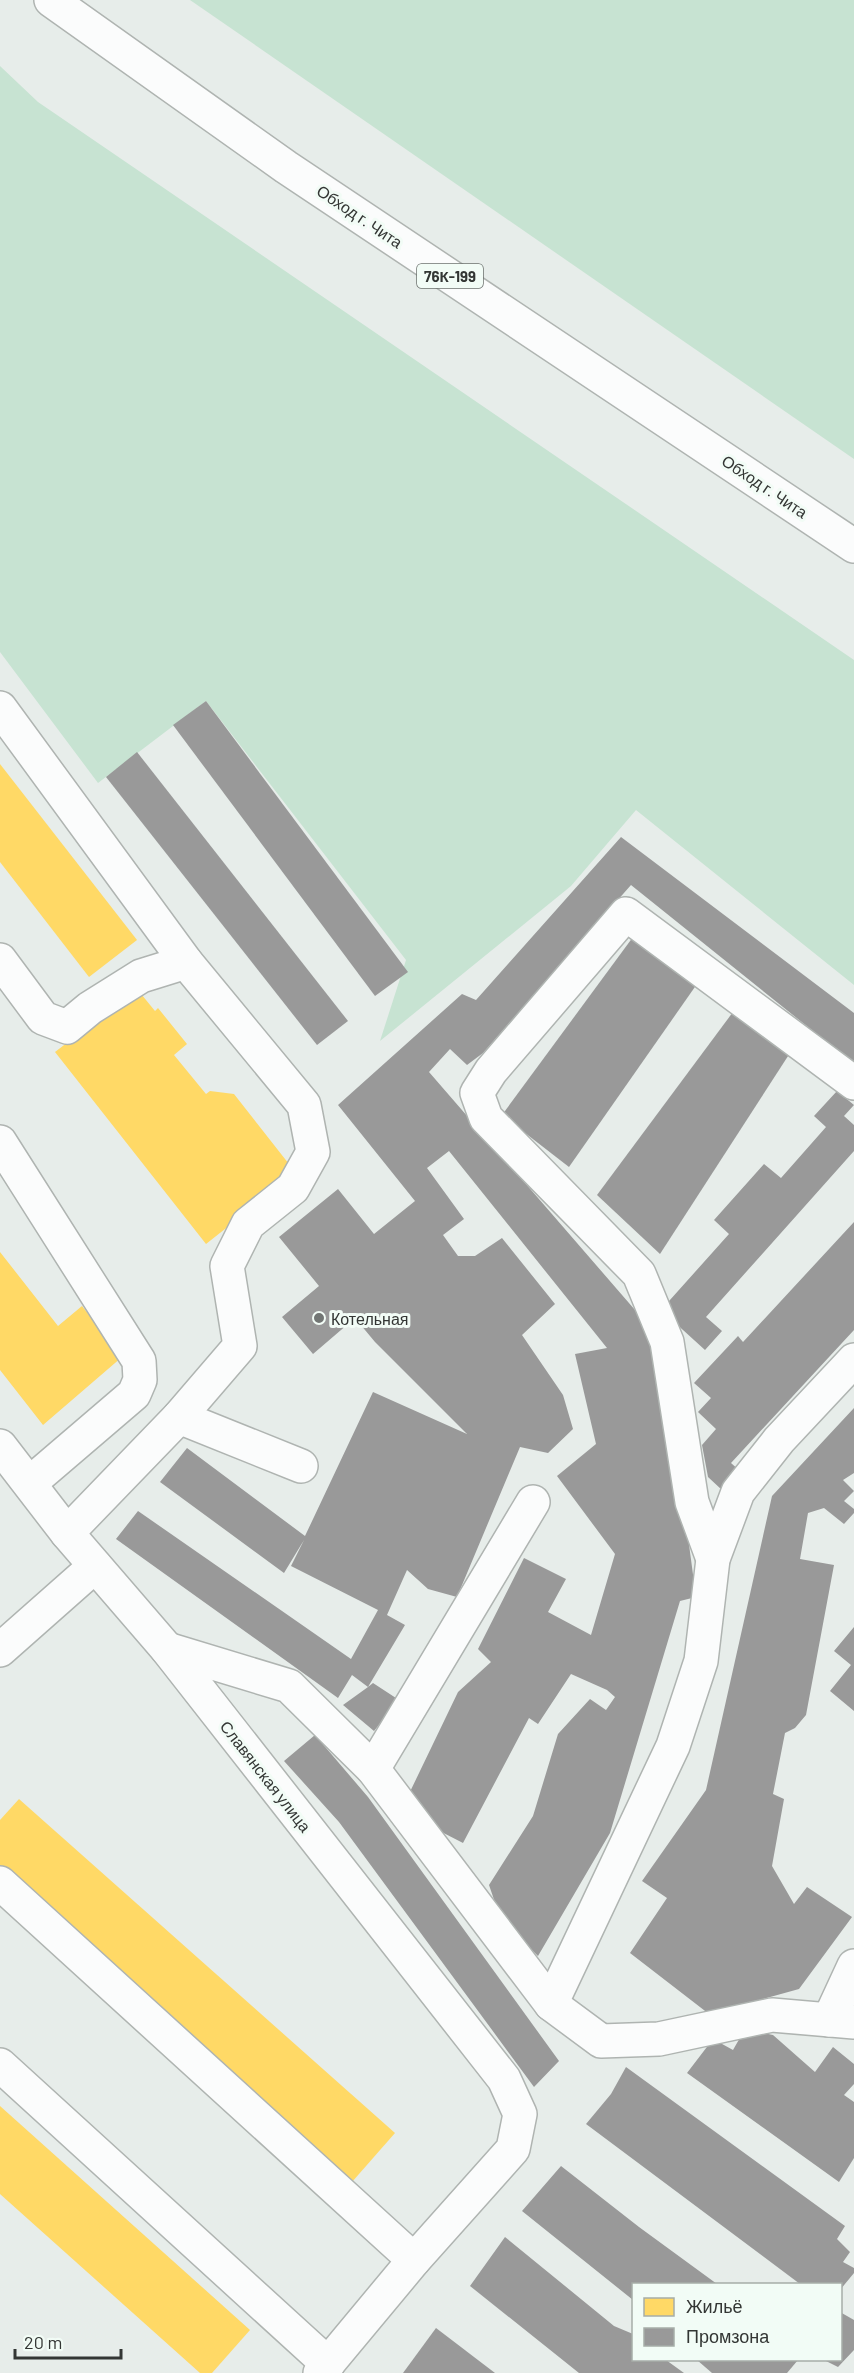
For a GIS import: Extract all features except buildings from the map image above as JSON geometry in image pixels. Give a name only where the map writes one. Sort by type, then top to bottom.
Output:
[{"type":"main road","name":"Обход г. Чита","points":[[51,0],[286,166],[854,546]]},
{"type":"main road","points":[[0,708],[186,962],[304,1105],[313,1152],[293,1188],[248,1224],[226,1266],[240,1346],[179,1417],[67,1533]]},
{"type":"main road","points":[[713,1559],[692,1502],[667,1342],[639,1274],[486,1118],[477,1093],[491,1071],[626,914],[854,1083]]},
{"type":"main road","points":[[0,960],[43,1018],[67,1027],[90,1008],[141,976],[186,962]]},
{"type":"main road","points":[[0,1142],[139,1361],[140,1380],[134,1394],[30,1483]]},
{"type":"main road","points":[[551,2004],[673,1746],[701,1661],[713,1559],[738,1492],[779,1440],[854,1360]]},
{"type":"main road","points":[[179,1417],[301,1466]]},
{"type":"main road","name":"Славянская улица","points":[[0,1446],[67,1533],[167,1649],[504,2079],[520,2114],[513,2149],[414,2259]]},
{"type":"main road","points":[[373,1769],[533,1502]]},
{"type":"main road","points":[[0,1650],[95,1566]]},
{"type":"main road","points":[[167,1649],[289,1686],[373,1769],[551,2004],[601,2041],[660,2039],[772,2015],[841,2021],[854,1966]]},
{"type":"main road","points":[[0,1883],[414,2259],[324,2369],[0,2065]]},
{"type":"green space","points":[[190,0],[854,0],[854,459]]},
{"type":"green space","points":[[0,66],[38,102],[854,660],[854,985],[636,810],[571,886],[380,1041],[406,960],[206,701],[98,783],[0,652]]},
{"type":"place","name":"Котельная","points":[[319,1318]]}]
